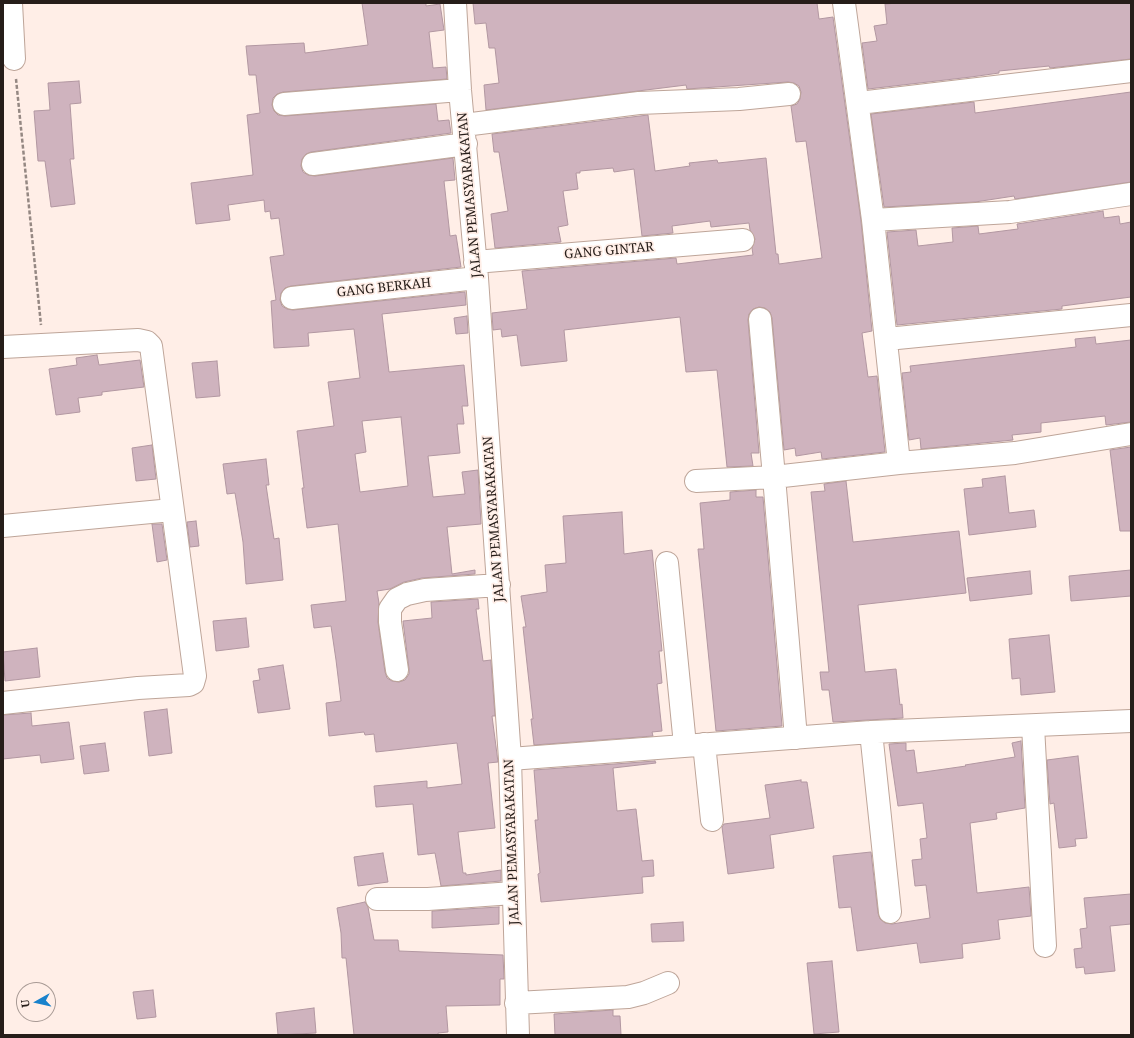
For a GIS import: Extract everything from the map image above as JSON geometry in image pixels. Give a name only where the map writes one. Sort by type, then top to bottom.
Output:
[{"type":"street","points":[[11,3],[14,59]]},
{"type":"street","name":"JALAN PEMASYARAKATAN","points":[[455,3],[460,90],[476,270],[510,759],[518,1035]]},
{"type":"street","points":[[844,3],[859,103],[873,220],[887,339],[899,463]]},
{"type":"street","points":[[859,103],[1131,72]]},
{"type":"street","points":[[284,104],[460,90]]},
{"type":"street","points":[[313,164],[639,103],[739,99],[789,94]]},
{"type":"street","points":[[873,220],[1010,212],[1131,194]]},
{"type":"street","name":"GANG GINTAR","points":[[476,270],[743,240]]},
{"type":"street","name":"GANG BERKAH","points":[[292,298],[476,270]]},
{"type":"street","points":[[887,339],[1131,315]]},
{"type":"street","points":[[760,320],[796,738]]},
{"type":"street","points":[[3,348],[138,340],[147,342],[151,346],[195,676],[193,683],[3,703]]},
{"type":"street","points":[[696,481],[774,477],[899,463],[1015,453],[1131,434]]},
{"type":"street","points":[[3,526],[172,510]]},
{"type":"street","points":[[667,563],[695,744],[712,820]]},
{"type":"street","points":[[397,670],[390,622],[390,609],[397,599],[407,594],[425,590],[498,585]]},
{"type":"street","points":[[510,759],[871,732],[1131,721]]},
{"type":"street","points":[[1033,726],[1045,946]]},
{"type":"street","points":[[871,732],[890,912]]},
{"type":"street","points":[[377,899],[428,899],[513,893]]},
{"type":"street","points":[[516,1003],[628,997],[644,993],[668,983]]},
{"type":"path","points":[[14,59],[43,345]]},
{"type":"building","points":[[362,3],[426,3],[426,6],[440,4],[444,30],[429,32],[433,68],[446,67],[447,79],[283,92],[277,94],[273,98],[272,105],[274,111],[278,115],[285,116],[436,104],[438,121],[449,120],[451,133],[311,152],[306,154],[302,159],[301,166],[303,172],[308,175],[315,176],[453,158],[455,180],[444,181],[450,236],[456,235],[461,267],[291,286],[285,288],[281,293],[280,300],[282,306],[293,310],[465,292],[466,305],[382,314],[389,372],[464,365],[468,406],[462,406],[464,424],[457,424],[460,453],[428,456],[433,497],[465,494],[462,472],[478,470],[481,524],[447,527],[452,574],[475,570],[475,574],[422,578],[404,582],[390,589],[377,591],[379,603],[378,622],[387,678],[392,681],[399,682],[405,680],[409,674],[403,621],[432,618],[431,602],[478,599],[479,609],[476,609],[483,661],[491,660],[495,716],[492,716],[498,762],[488,763],[495,828],[458,832],[463,873],[466,873],[466,875],[501,870],[501,881],[441,886],[435,853],[418,855],[413,804],[376,807],[374,786],[427,781],[427,788],[462,784],[457,743],[376,752],[374,734],[365,735],[364,732],[329,736],[326,703],[341,701],[336,660],[331,626],[314,628],[311,605],[346,601],[338,524],[307,528],[297,431],[334,426],[328,382],[360,378],[354,329],[308,333],[309,346],[274,348],[271,301],[276,300],[270,257],[284,255],[279,218],[271,219],[270,211],[265,212],[264,200],[228,205],[230,220],[196,224],[191,183],[253,175],[247,115],[260,113],[256,75],[249,75],[246,46],[304,43],[305,53],[368,45]],"holes":[[[401,417],[408,486],[360,492],[355,454],[366,452],[362,421]]]},
{"type":"building","points":[[473,3],[817,3],[819,19],[833,17],[861,221],[872,331],[862,333],[868,377],[877,376],[885,452],[822,459],[821,452],[796,456],[795,448],[784,450],[772,318],[770,312],[765,308],[759,307],[753,309],[749,314],[748,320],[759,453],[751,453],[753,466],[727,467],[717,370],[686,372],[680,317],[564,330],[567,361],[521,366],[517,335],[502,337],[501,329],[493,330],[492,313],[527,309],[522,271],[676,258],[677,264],[753,255],[752,248],[755,239],[750,230],[749,223],[711,227],[710,221],[672,226],[673,233],[642,236],[634,169],[614,172],[613,168],[580,171],[580,173],[576,173],[578,189],[563,191],[568,225],[558,227],[561,242],[495,248],[491,214],[508,211],[499,152],[494,152],[492,134],[648,115],[655,171],[690,166],[689,163],[717,160],[718,163],[766,158],[776,254],[778,254],[779,264],[822,258],[806,141],[796,142],[791,106],[797,104],[800,99],[801,92],[799,86],[788,82],[687,89],[686,85],[486,110],[484,85],[499,83],[495,48],[489,48],[486,23],[475,24]]},
{"type":"building","points":[[1131,3],[1131,59],[1050,68],[1049,66],[999,71],[999,73],[971,77],[868,89],[862,43],[877,41],[874,26],[887,24],[885,4]]},
{"type":"building","points":[[79,81],[81,103],[70,104],[74,159],[70,159],[75,204],[51,207],[45,161],[38,161],[34,111],[50,110],[48,83]]},
{"type":"building","points":[[1131,92],[1131,182],[1015,199],[1014,196],[975,202],[884,207],[871,114],[974,102],[975,113]]},
{"type":"building","points":[[1103,211],[1104,218],[1119,216],[1120,224],[1131,222],[1131,297],[1062,306],[1062,309],[897,325],[887,232],[916,230],[918,246],[953,242],[952,228],[978,226],[979,234],[1018,229],[1017,224]]},
{"type":"building","points":[[467,316],[468,333],[456,334],[454,318]]},
{"type":"building","points":[[1095,337],[1096,344],[1131,340],[1131,422],[1106,425],[1105,416],[1041,423],[1041,432],[1012,435],[1013,440],[921,449],[920,438],[909,440],[902,373],[911,372],[910,366],[1076,347],[1075,339]]},
{"type":"building","points":[[97,355],[99,365],[140,360],[144,387],[102,392],[102,395],[78,398],[80,412],[56,415],[49,369],[77,365],[76,358]]},
{"type":"building","points":[[217,361],[220,396],[196,398],[192,363]]},
{"type":"building","points":[[152,445],[156,479],[136,481],[132,448]]},
{"type":"building","points":[[1131,447],[1131,531],[1120,531],[1110,450]]},
{"type":"building","points":[[266,459],[269,485],[266,485],[274,539],[279,538],[283,580],[246,584],[243,542],[235,493],[227,494],[223,464]]},
{"type":"building","points":[[1005,476],[1009,513],[1034,510],[1036,527],[969,535],[964,489],[983,487],[982,479]]},
{"type":"building","points":[[846,481],[853,542],[959,531],[966,593],[858,605],[865,672],[896,669],[903,718],[833,722],[829,690],[822,690],[820,672],[829,672],[811,492],[825,491],[824,484]]},
{"type":"building","points":[[756,490],[756,497],[763,497],[782,726],[716,731],[698,549],[704,549],[700,503],[730,500],[730,492]]},
{"type":"building","points":[[622,512],[624,554],[652,550],[662,651],[659,651],[662,683],[657,684],[662,731],[652,732],[653,736],[534,745],[531,719],[533,719],[523,627],[526,627],[521,596],[547,592],[545,565],[566,563],[563,516]]},
{"type":"building","points":[[196,521],[199,546],[190,547],[187,522]]},
{"type":"building","points":[[152,524],[162,524],[167,560],[157,562]]},
{"type":"building","points":[[1131,570],[1131,596],[1071,601],[1069,576]]},
{"type":"building","points":[[1030,571],[1032,594],[970,601],[967,578]]},
{"type":"building","points":[[246,618],[249,647],[216,651],[213,621]]},
{"type":"building","points":[[1049,635],[1055,692],[1021,695],[1020,678],[1012,679],[1009,639]]},
{"type":"building","points":[[37,648],[40,677],[5,681],[3,652]]},
{"type":"building","points":[[283,665],[290,709],[258,713],[253,681],[260,680],[258,669]]},
{"type":"building","points":[[167,709],[172,753],[149,756],[144,712]]},
{"type":"building","points":[[31,713],[32,726],[69,722],[74,759],[41,763],[40,755],[3,759],[3,715]]},
{"type":"building","points":[[1021,741],[1025,808],[996,813],[997,819],[970,823],[977,893],[1029,887],[1031,916],[998,920],[1000,939],[962,944],[963,958],[920,963],[917,943],[857,951],[851,907],[839,908],[833,856],[871,852],[878,913],[880,919],[885,923],[892,924],[930,918],[926,885],[915,886],[912,860],[922,859],[920,839],[927,838],[923,803],[898,806],[889,744],[906,743],[906,751],[914,750],[917,773],[1015,757],[1012,743]]},
{"type":"building","points":[[105,743],[109,771],[84,774],[80,746]]},
{"type":"building","points":[[1078,756],[1087,838],[1075,839],[1076,846],[1059,848],[1054,803],[1050,804],[1047,760]]},
{"type":"building","points":[[655,761],[656,763],[613,768],[617,811],[636,809],[642,861],[653,860],[654,876],[642,877],[643,893],[541,902],[535,820],[538,820],[534,770]]},
{"type":"building","points":[[801,780],[801,782],[807,782],[814,828],[770,835],[774,868],[728,874],[722,827],[724,824],[770,818],[765,785]]},
{"type":"building","points":[[383,853],[388,882],[358,886],[354,857]]},
{"type":"building","points":[[1131,894],[1131,924],[1110,926],[1115,971],[1085,974],[1084,967],[1076,968],[1074,949],[1082,948],[1080,929],[1087,928],[1084,898]]},
{"type":"building","points":[[365,902],[368,907],[374,940],[398,940],[399,951],[503,955],[504,979],[500,979],[500,1005],[446,1006],[448,1032],[438,1033],[438,1035],[354,1035],[346,958],[342,958],[341,933],[337,908]]},
{"type":"building","points":[[499,907],[499,924],[432,928],[432,911]]},
{"type":"building","points":[[683,922],[684,941],[652,942],[651,924]]},
{"type":"building","points":[[832,961],[839,1032],[814,1034],[807,963]]},
{"type":"building","points":[[153,990],[156,1017],[137,1019],[133,992]]},
{"type":"building","points":[[314,1008],[316,1033],[278,1035],[276,1013]]},
{"type":"building","points":[[613,1010],[613,1016],[620,1016],[621,1035],[555,1035],[554,1014]]}]
